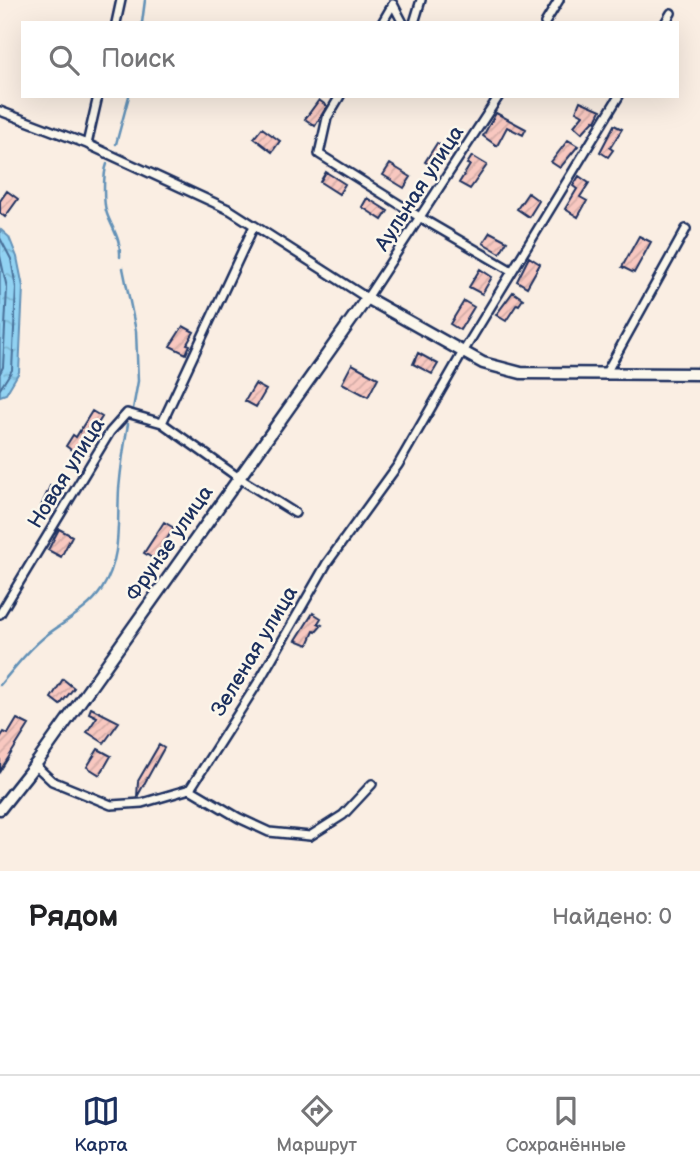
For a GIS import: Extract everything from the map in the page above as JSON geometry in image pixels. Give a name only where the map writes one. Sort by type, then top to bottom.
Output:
[{"type":"street","points":[[116,21],[121,0]]},
{"type":"street","points":[[415,21],[421,0]]},
{"type":"street","points":[[546,21],[559,0]]},
{"type":"street","points":[[383,21],[392,2]]},
{"type":"street","points":[[392,2],[402,21]]},
{"type":"street","points":[[666,21],[671,13]]},
{"type":"street","points":[[87,144],[98,98]]},
{"type":"street","points":[[339,98],[327,118],[319,154],[512,271]]},
{"type":"street","name":"Зеленая улица","points":[[190,789],[259,681],[327,563],[398,465],[463,352],[618,98]]},
{"type":"street","name":"Аульная улица","points":[[367,298],[497,99]]},
{"type":"street","points":[[0,111],[87,144],[230,210],[367,298],[483,363],[521,373],[700,374]]},
{"type":"street","points":[[162,423],[254,226]]},
{"type":"street","points":[[606,373],[686,229]]},
{"type":"street","name":"Фрунзе улица","points":[[0,809],[35,765],[367,298]]},
{"type":"street","name":"Новая улица","points":[[0,614],[110,432],[127,413],[162,423],[239,478],[295,513]]},
{"type":"street","points":[[35,765],[52,781],[111,805],[142,803],[190,789],[269,832],[310,836],[343,815],[372,784]]},
{"type":"water","points":[[0,229],[9,237],[17,257],[23,287],[19,372],[6,394],[0,396]]},
{"type":"building","points":[[319,100],[327,106],[315,126],[305,119]]},
{"type":"building","points":[[580,101],[601,110],[596,121],[582,133],[574,126],[583,115],[576,111]]},
{"type":"building","points":[[496,113],[526,129],[523,135],[507,127],[497,146],[483,136]]},
{"type":"building","points":[[614,125],[622,129],[610,148],[613,150],[608,157],[600,152]]},
{"type":"building","points":[[262,128],[280,141],[272,152],[254,138]]},
{"type":"building","points":[[568,140],[578,146],[560,168],[551,162]]},
{"type":"building","points":[[437,143],[447,149],[435,168],[425,162]]},
{"type":"building","points":[[472,156],[487,165],[470,189],[459,183],[470,165],[467,164]]},
{"type":"building","points":[[390,164],[411,177],[404,188],[383,175]]},
{"type":"building","points":[[326,172],[345,184],[339,194],[320,182]]},
{"type":"building","points":[[579,176],[589,183],[580,197],[587,201],[578,217],[565,209],[577,189],[573,186]]},
{"type":"building","points":[[7,191],[18,199],[5,217],[0,213],[0,201]]},
{"type":"building","points":[[528,193],[539,201],[529,217],[517,209]]},
{"type":"building","points":[[367,198],[388,211],[382,220],[362,207]]},
{"type":"building","points":[[490,232],[507,241],[500,253],[483,243]]},
{"type":"building","points":[[639,236],[651,242],[634,273],[622,267]]},
{"type":"building","points":[[529,257],[540,264],[527,287],[517,281]]},
{"type":"building","points":[[480,269],[492,277],[482,294],[469,287]]},
{"type":"building","points":[[513,292],[523,299],[506,321],[496,315]]},
{"type":"building","points":[[464,301],[474,307],[460,330],[450,324]]},
{"type":"building","points":[[183,326],[194,332],[187,344],[190,345],[186,354],[170,346]]},
{"type":"building","points":[[418,353],[438,364],[432,374],[413,364]]},
{"type":"building","points":[[352,364],[378,378],[368,397],[342,383]]},
{"type":"building","points":[[255,384],[266,390],[256,407],[245,401]]},
{"type":"building","points":[[92,411],[102,417],[78,455],[66,446],[73,435],[76,437]]},
{"type":"building","points":[[50,486],[61,491],[47,515],[39,511]]},
{"type":"building","points":[[164,522],[174,528],[154,559],[144,553]]},
{"type":"building","points":[[59,529],[72,536],[61,557],[48,550]]},
{"type":"building","points":[[313,613],[321,618],[318,623],[322,625],[314,631],[308,645],[296,640]]},
{"type":"building","points":[[63,679],[74,688],[60,705],[51,698]]},
{"type":"building","points":[[91,708],[119,722],[104,743],[87,732],[97,717],[89,713]]},
{"type":"building","points":[[17,719],[29,725],[0,771],[0,738],[4,732],[8,734]]},
{"type":"building","points":[[159,745],[164,748],[137,797],[138,781]]},
{"type":"building","points":[[98,749],[111,756],[100,775],[87,767]]},
{"type":"waterway","points":[[142,21],[145,0]]},
{"type":"waterway","points":[[116,144],[128,98]]},
{"type":"waterway","points":[[107,164],[104,181],[105,203],[118,240],[120,257]]},
{"type":"waterway","points":[[123,268],[136,331],[138,381],[133,409]]},
{"type":"waterway","points":[[0,685],[41,639],[91,602],[108,577],[116,553],[119,489],[128,424]]}]
